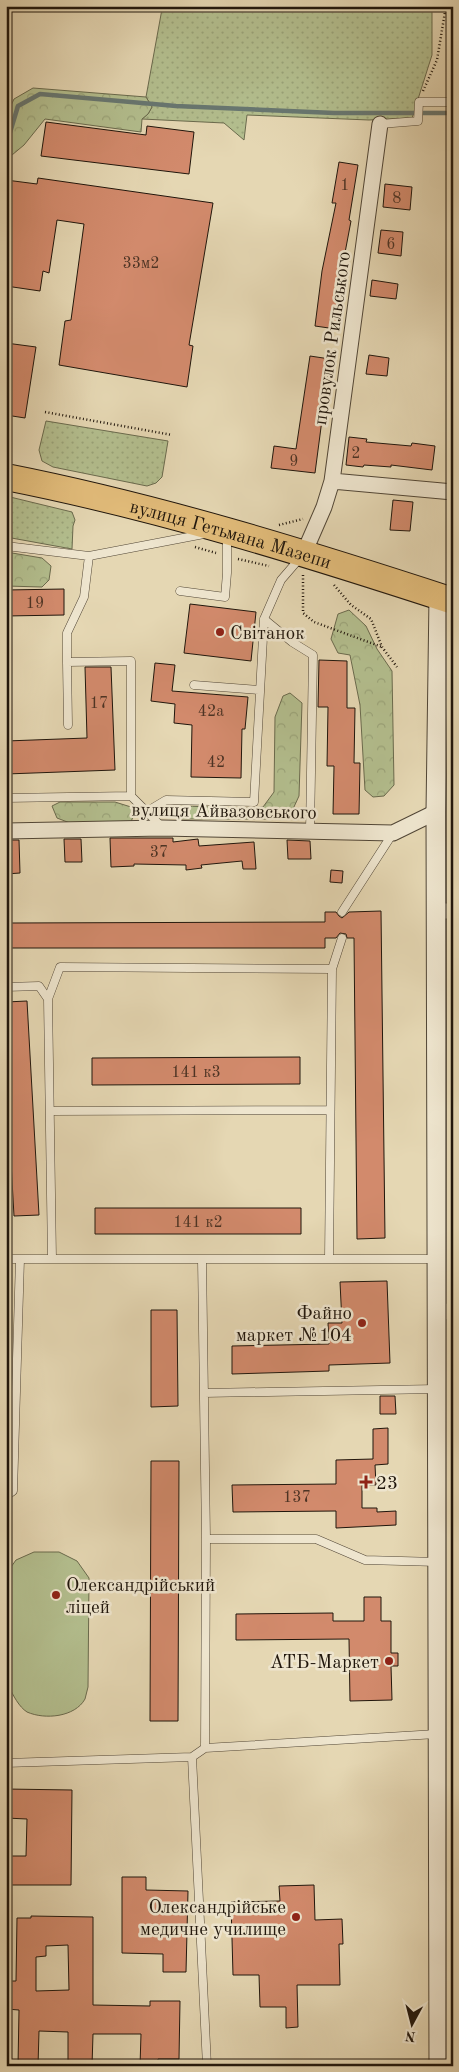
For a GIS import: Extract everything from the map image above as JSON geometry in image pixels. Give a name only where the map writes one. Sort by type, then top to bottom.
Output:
[{"type":"highway","name":"вулиця Гетьмана Мазепи","points":[[6,476],[91,495],[226,530],[299,566],[446,599]]},
{"type":"street","name":"провулок Рильського","points":[[299,566],[324,507],[332,481],[380,124]]},
{"type":"street","points":[[332,481],[453,492]]},
{"type":"street","points":[[439,2066],[446,1733],[438,1562],[445,1471],[438,1389],[445,1311],[438,1259],[444,911],[436,812],[446,599]]},
{"type":"street","name":"вулиця Айвазовського","points":[[6,831],[162,828],[393,833],[436,812]]},
{"type":"lane","points":[[380,124],[418,121],[419,102],[453,102]]},
{"type":"lane","points":[[6,546],[89,556],[226,530],[227,573],[225,597],[180,591]]},
{"type":"lane","points":[[68,725],[67,633],[84,597],[89,556]]},
{"type":"lane","points":[[146,812],[166,800],[254,802],[264,619],[281,580],[299,566]]},
{"type":"lane","points":[[264,619],[292,642],[313,655],[310,831]]},
{"type":"lane","points":[[67,662],[131,661],[131,796],[162,828]]},
{"type":"lane","points":[[194,684],[259,690]]},
{"type":"lane","points":[[6,798],[131,796]]},
{"type":"lane","points":[[342,912],[393,833]]},
{"type":"lane","points":[[329,1259],[332,969],[342,938]]},
{"type":"lane","points":[[52,1259],[48,999],[60,967],[332,969]]},
{"type":"lane","points":[[6,987],[39,986],[48,999]]},
{"type":"lane","points":[[50,1112],[330,1110]]},
{"type":"lane","points":[[6,1259],[438,1259]]},
{"type":"lane","points":[[6,1496],[13,1492],[20,1259]]},
{"type":"lane","points":[[202,1259],[206,1539],[205,1748]]},
{"type":"lane","points":[[204,1393],[438,1389]]},
{"type":"lane","points":[[206,1539],[316,1539],[365,1560],[438,1562]]},
{"type":"lane","points":[[6,1762],[192,1757],[205,1748],[446,1733]]},
{"type":"lane","points":[[192,1757],[207,2066]]},
{"type":"path","points":[[419,102],[436,60],[446,6]]},
{"type":"path","points":[[45,412],[172,435]]},
{"type":"path","points":[[258,564],[299,566],[311,578]]},
{"type":"path","points":[[299,566],[304,612],[314,622],[382,647]]},
{"type":"path","points":[[327,583],[335,585],[351,605],[371,619],[382,647],[397,668]]},
{"type":"green space","points":[[160,6],[432,6],[432,55],[412,118],[369,120],[247,115],[244,140],[224,123],[142,119],[152,107],[146,97],[162,9]]},
{"type":"green space","points":[[33,88],[146,97],[152,107],[142,119],[141,132],[45,119],[24,145],[6,160],[6,116],[14,99]]},
{"type":"green space","points":[[46,421],[168,441],[162,477],[156,483],[147,486],[53,467],[42,461],[39,450]]},
{"type":"green space","points":[[6,496],[72,512],[75,520],[72,549],[6,537]]},
{"type":"green space","points":[[6,552],[42,558],[51,566],[49,580],[42,587],[6,586]]},
{"type":"green space","points":[[349,610],[366,626],[377,649],[392,671],[394,785],[384,796],[373,797],[365,790],[360,705],[350,655],[338,653],[331,639],[338,614]]},
{"type":"green space","points":[[290,693],[302,703],[299,796],[293,809],[279,819],[180,819],[169,813],[169,807],[263,807],[274,792],[275,717],[283,696]]},
{"type":"green space","points":[[60,802],[115,802],[131,807],[134,814],[131,822],[70,823],[57,818],[52,806]]},
{"type":"green space","points":[[34,1552],[59,1552],[77,1561],[89,1578],[88,1687],[85,1699],[80,1705],[74,1710],[59,1715],[42,1716],[27,1712],[19,1704],[9,1687],[6,1574],[16,1560]]},
{"type":"building","points":[[46,122],[146,135],[147,126],[194,132],[189,174],[41,156]]},
{"type":"building","points":[[339,162],[358,165],[349,220],[351,221],[341,274],[343,274],[336,329],[315,326],[322,271],[336,203],[332,203]]},
{"type":"building","points":[[38,178],[213,203],[189,345],[193,346],[187,387],[59,365],[65,321],[71,320],[84,224],[57,220],[49,273],[43,271],[40,291],[6,286],[6,180],[37,184]]},
{"type":"building","points":[[385,184],[412,187],[410,210],[383,207]]},
{"type":"building","points":[[381,230],[403,232],[401,256],[378,253]]},
{"type":"building","points":[[372,280],[398,284],[396,299],[370,296]]},
{"type":"building","points":[[6,343],[36,347],[25,418],[6,415]]},
{"type":"building","points":[[369,355],[389,358],[387,376],[366,374]]},
{"type":"building","points":[[310,356],[330,359],[315,473],[271,468],[274,446],[296,449]]},
{"type":"building","points":[[349,437],[367,439],[366,442],[411,446],[412,443],[435,446],[432,470],[391,465],[391,467],[364,465],[363,467],[346,465]]},
{"type":"building","points":[[393,500],[413,502],[410,531],[390,530]]},
{"type":"building","points":[[64,589],[64,615],[6,616],[6,590]]},
{"type":"building","name":"Світанок","points":[[190,604],[256,612],[251,661],[184,653]]},
{"type":"building","points":[[319,660],[347,661],[347,708],[355,708],[354,763],[360,763],[359,814],[333,814],[334,766],[327,766],[328,707],[318,707]]},
{"type":"building","points":[[155,663],[175,665],[172,691],[248,697],[245,729],[242,729],[241,778],[191,777],[192,725],[174,723],[175,704],[151,701]]},
{"type":"building","points":[[85,667],[111,667],[115,770],[6,774],[6,741],[87,738]]},
{"type":"building","points":[[110,838],[173,838],[173,842],[198,839],[199,846],[254,842],[256,869],[243,869],[242,861],[201,865],[202,868],[186,870],[186,865],[134,864],[134,866],[111,867]]},
{"type":"building","points":[[64,839],[81,839],[82,862],[65,862]]},
{"type":"building","points":[[6,840],[19,840],[20,873],[6,874]]},
{"type":"building","points":[[287,840],[310,841],[311,859],[288,859]]},
{"type":"building","points":[[331,870],[343,871],[342,883],[330,882]]},
{"type":"building","points":[[381,911],[385,1238],[357,1239],[354,938],[347,938],[346,934],[340,933],[336,938],[325,938],[325,948],[9,948],[9,923],[325,922],[325,912],[336,912],[342,918],[349,912]]},
{"type":"building","points":[[27,1001],[39,1215],[14,1216],[6,1073],[6,1002]]},
{"type":"building","points":[[300,1057],[300,1084],[92,1085],[92,1058]]},
{"type":"building","points":[[95,1208],[301,1208],[301,1234],[95,1234]]},
{"type":"building","name":"Файно маркет №104","points":[[387,1281],[390,1363],[329,1365],[329,1371],[232,1374],[232,1346],[329,1344],[328,1323],[342,1323],[340,1282]]},
{"type":"building","points":[[151,1310],[177,1310],[178,1406],[151,1407]]},
{"type":"building","points":[[380,1396],[395,1396],[396,1414],[380,1414]]},
{"type":"building","points":[[388,1428],[388,1464],[375,1465],[376,1485],[362,1485],[362,1508],[377,1508],[377,1512],[396,1511],[396,1525],[336,1528],[336,1511],[233,1512],[232,1485],[336,1484],[336,1460],[373,1459],[373,1429]]},
{"type":"building","points":[[151,1461],[179,1461],[178,1721],[150,1721]]},
{"type":"building","points":[[364,1597],[381,1597],[381,1621],[391,1621],[391,1653],[398,1653],[398,1666],[391,1666],[392,1700],[350,1701],[349,1639],[236,1640],[236,1614],[333,1613],[333,1621],[364,1621]]},
{"type":"building","points":[[6,1789],[72,1790],[71,1885],[6,1885],[6,1856],[26,1856],[27,1819],[6,1818]]},
{"type":"building","points":[[122,1877],[146,1877],[146,1890],[188,1891],[186,1972],[163,1972],[163,1954],[122,1953]]},
{"type":"building","points":[[314,1885],[315,1920],[342,1919],[343,1944],[339,1944],[340,1985],[297,1985],[298,2027],[286,2028],[286,2007],[260,2007],[259,1975],[233,1975],[231,1902],[280,1901],[279,1886]]},
{"type":"building","points":[[31,1916],[93,1917],[93,2005],[150,2006],[150,2001],[180,2001],[179,2059],[158,2059],[158,2066],[140,2066],[141,2034],[93,2034],[92,2066],[68,2066],[68,2032],[39,2031],[38,2066],[18,2066],[19,2010],[6,2009],[6,1981],[16,1981],[17,1918],[31,1918]],"holes":[[[68,1945],[69,1990],[36,1991],[36,1957],[46,1956],[46,1946]]]},
{"type":"waterway","points":[[6,140],[8,139],[18,106],[40,94],[176,106],[334,113],[453,113]]},
{"type":"place","name":"Світанок","points":[[220,632]]},
{"type":"place","name":"Файно маркет №104","points":[[362,1323]]},
{"type":"place","name":"23","points":[[366,1482]]},
{"type":"place","name":"Олександрійський ліцей","points":[[56,1595]]},
{"type":"place","name":"АТБ-Маркет","points":[[389,1661]]},
{"type":"place","name":"Олександрійське медичне училище","points":[[296,1917]]}]
